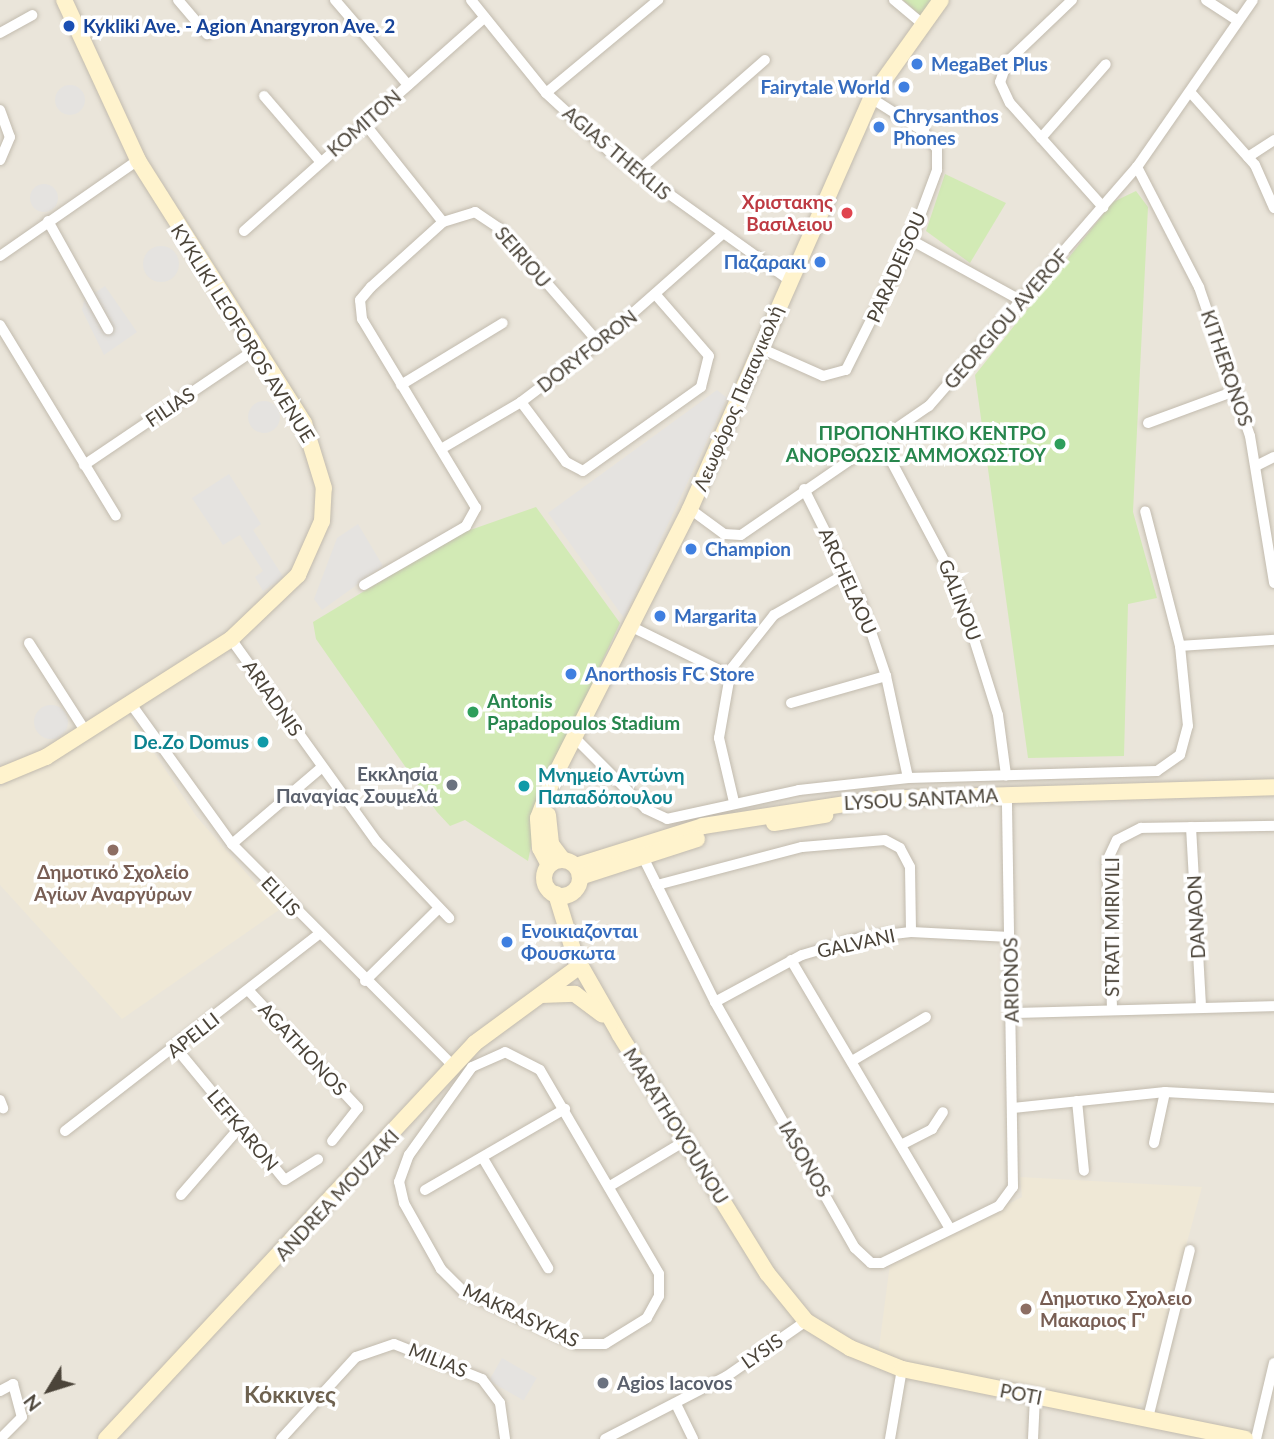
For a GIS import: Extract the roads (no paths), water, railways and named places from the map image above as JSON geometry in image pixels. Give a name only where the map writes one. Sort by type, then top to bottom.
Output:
[{"type":"street","name":"KYKLIKI LEOFOROS AVENUE","points":[[0,776],[33,764],[231,639],[298,575],[322,521],[318,455],[256,349],[138,160],[64,0]]},
{"type":"street","points":[[178,0],[207,34]]},
{"type":"street","points":[[335,0],[408,85]]},
{"type":"street","name":"AGIAS THEKLIS","points":[[471,0],[546,93],[637,172],[720,236],[789,280]]},
{"type":"street","points":[[546,93],[658,0]]},
{"type":"street","points":[[894,0],[921,23]]},
{"type":"street","name":"Λεωφόρος Παπανικολή","points":[[564,894],[545,882],[567,867],[539,838],[545,803],[690,509],[758,347],[871,99],[921,23],[941,0]]},
{"type":"street","points":[[1072,0],[1002,69],[1004,93],[1103,207]]},
{"type":"street","points":[[1206,0],[1238,21]]},
{"type":"street","name":"GEORGIOU AVEROF","points":[[690,509],[735,536],[929,406],[1137,167],[1191,93],[1253,0]]},
{"type":"street","points":[[0,33],[32,15]]},
{"type":"street","name":"KOMITON","points":[[244,230],[485,17]]},
{"type":"street","points":[[637,172],[765,60]]},
{"type":"street","points":[[1041,138],[1105,64]]},
{"type":"street","points":[[1191,93],[1248,156],[1274,208]]},
{"type":"street","points":[[264,96],[320,161]]},
{"type":"street","name":"PARADEISOU","points":[[758,347],[823,376],[846,370],[911,240],[937,170],[937,149],[923,131],[871,99]]},
{"type":"street","points":[[0,110],[10,136],[0,159]]},
{"type":"street","points":[[365,124],[443,222]]},
{"type":"street","points":[[1248,156],[1274,140]]},
{"type":"street","points":[[0,256],[138,160]]},
{"type":"street","name":"KITHERONOS","points":[[1137,167],[1199,287],[1235,391],[1256,466],[1274,583]]},
{"type":"street","name":"SEIRIOU","points":[[401,385],[362,319],[360,300],[371,286],[443,222],[465,211],[486,215],[599,343]]},
{"type":"street","points":[[48,221],[108,328]]},
{"type":"street","name":"DORYFORON","points":[[442,449],[522,401],[599,343],[720,236]]},
{"type":"street","points":[[911,240],[1022,301]]},
{"type":"street","points":[[522,401],[566,462],[583,471],[701,387],[709,356],[656,295]]},
{"type":"street","points":[[364,585],[472,521],[474,501],[401,385],[503,323]]},
{"type":"street","points":[[0,325],[116,516]]},
{"type":"street","name":"FILIAS","points":[[84,465],[256,349]]},
{"type":"street","points":[[1147,423],[1235,391]]},
{"type":"street","name":"GALINOU","points":[[879,438],[957,585],[998,715],[1006,775]]},
{"type":"street","points":[[1256,466],[1274,457]]},
{"type":"street","name":"ARCHELAOU","points":[[804,489],[847,573],[886,676],[908,778]]},
{"type":"street","points":[[575,738],[655,816],[673,819],[734,802],[908,778],[1150,773],[1172,763],[1188,726],[1180,646],[1145,511]]},
{"type":"street","points":[[734,802],[719,738],[729,675],[774,615],[847,573]]},
{"type":"street","points":[[632,627],[729,675]]},
{"type":"street","name":"ARIADNIS","points":[[231,639],[377,842],[449,918]]},
{"type":"street","points":[[1180,646],[1274,640]]},
{"type":"street","points":[[29,642],[86,732]]},
{"type":"street","points":[[791,704],[886,676]]},
{"type":"street","name":"ELLIS","points":[[131,704],[232,844],[318,935],[455,1068]]},
{"type":"street","points":[[232,844],[322,767]]},
{"type":"street","name":"LYSOU SANTAMA","points":[[567,867],[703,826],[799,808],[1274,788]]},
{"type":"street","name":"LYSOU SANTAMA","points":[[567,867],[642,855],[705,836],[845,812],[1007,799],[1274,798]]},
{"type":"street","name":"ARIONOS","points":[[1007,799],[1014,1166]]},
{"type":"street","name":"STRATI MIRIVILI","points":[[1112,1008],[1110,850],[1136,829],[1274,826]]},
{"type":"street","name":"DANAON","points":[[1191,827],[1201,1006]]},
{"type":"street","points":[[657,885],[757,856],[880,839],[895,844],[909,862],[911,932]]},
{"type":"street","name":"IASONOS","points":[[642,855],[715,1002],[865,1260],[882,1263],[1006,1200],[1014,1166]]},
{"type":"street","points":[[564,894],[567,867]]},
{"type":"street","name":"MARATHOVOUNOU","points":[[564,894],[563,921],[580,966],[767,1273],[806,1321]]},
{"type":"street","points":[[365,981],[439,908]]},
{"type":"street","name":"GALVANI","points":[[715,1002],[792,960],[848,941],[911,932],[1010,937]]},
{"type":"street","name":"APELLI","points":[[65,1131],[176,1048],[318,935]]},
{"type":"street","points":[[792,960],[950,1229]]},
{"type":"street","name":"ANDREA MOUZAKI","points":[[106,1439],[455,1068],[475,1043],[535,996],[580,966]]},
{"type":"street","name":"AGATHONOS","points":[[248,991],[358,1108],[332,1141]]},
{"type":"street","points":[[535,996],[582,997],[620,1035]]},
{"type":"street","points":[[1011,1013],[1112,1008],[1274,1006]]},
{"type":"street","points":[[852,1061],[926,1017]]},
{"type":"street","name":"LEFKARON","points":[[176,1048],[285,1181],[318,1159]]},
{"type":"street","name":"MAKRASYKAS","points":[[505,1052],[527,1059],[565,1109],[657,1266],[660,1288],[642,1323],[597,1345],[569,1341],[464,1292],[441,1269],[410,1217],[399,1188],[405,1162],[482,1060],[505,1052]]},
{"type":"street","points":[[1013,1108],[1166,1092],[1274,1098]]},
{"type":"street","points":[[1154,1143],[1166,1092]]},
{"type":"street","points":[[1077,1101],[1084,1171]]},
{"type":"street","points":[[425,1190],[484,1160],[565,1109]]},
{"type":"street","points":[[901,1145],[932,1129],[943,1112]]},
{"type":"street","points":[[181,1195],[241,1126]]},
{"type":"street","points":[[610,1186],[685,1141]]},
{"type":"street","points":[[484,1160],[548,1268]]},
{"type":"street","points":[[1148,1418],[1191,1250]]},
{"type":"street","name":"POTI","points":[[806,1321],[850,1348],[902,1370],[1245,1439]]},
{"type":"street","name":"LYSIS","points":[[605,1439],[676,1404],[806,1321]]},
{"type":"street","name":"MILIAS","points":[[281,1439],[356,1357],[394,1344],[482,1379],[500,1403],[505,1439]]},
{"type":"street","points":[[1256,1439],[1274,1363]]},
{"type":"street","points":[[890,1439],[902,1370]]},
{"type":"street","points":[[0,1391],[13,1384],[22,1417],[0,1439]]},
{"type":"street","points":[[1033,1439],[1035,1397]]},
{"type":"street","points":[[676,1404],[693,1439]]},
{"type":"place","name":"Kykliki Ave. - Agion Anargyron Ave. 2","points":[[69,26]]},
{"type":"place","name":"MegaBet Plus","points":[[917,64]]},
{"type":"place","name":"Fairytale World","points":[[904,87]]},
{"type":"place","name":"Chrysanthos Phones","points":[[879,127]]},
{"type":"place","name":"Χριστακης Βασιλειου","points":[[847,213]]},
{"type":"place","name":"Παζαρακι","points":[[820,262]]},
{"type":"place","name":"ΠΡΟΠΟΝΗΤΙΚΟ ΚΕΝΤΡΟ ΑΝΟΡΘΩΣΙΣ ΑΜΜΟΧΩΣΤΟΥ","points":[[1060,444]]},
{"type":"place","name":"Champion","points":[[691,549]]},
{"type":"place","name":"Margarita","points":[[660,616]]},
{"type":"place","name":"Anorthosis FC Store","points":[[571,674]]},
{"type":"place","name":"Antonis Papadopoulos Stadium","points":[[473,712]]},
{"type":"place","name":"De.Zo Domus","points":[[263,742]]},
{"type":"place","name":"Εκκλησία Παναγίας Σουμελά","points":[[452,785]]},
{"type":"place","name":"Μνημείο Αντώνη Παπαδόπουλου","points":[[524,786]]},
{"type":"place","name":"Δημοτικό Σχολείο Αγίων Αναργύρων","points":[[113,850]]},
{"type":"place","name":"Ενοικιαζονται Φουσκωτα","points":[[507,942]]},
{"type":"place","name":"Δημοτικο Σχολειο Μακαριος Γ'","points":[[1026,1309]]},
{"type":"place","name":"Agios Iacovos","points":[[603,1383]]},
{"type":"district","name":"Κόκκινες","points":[[290,1394]]}]
